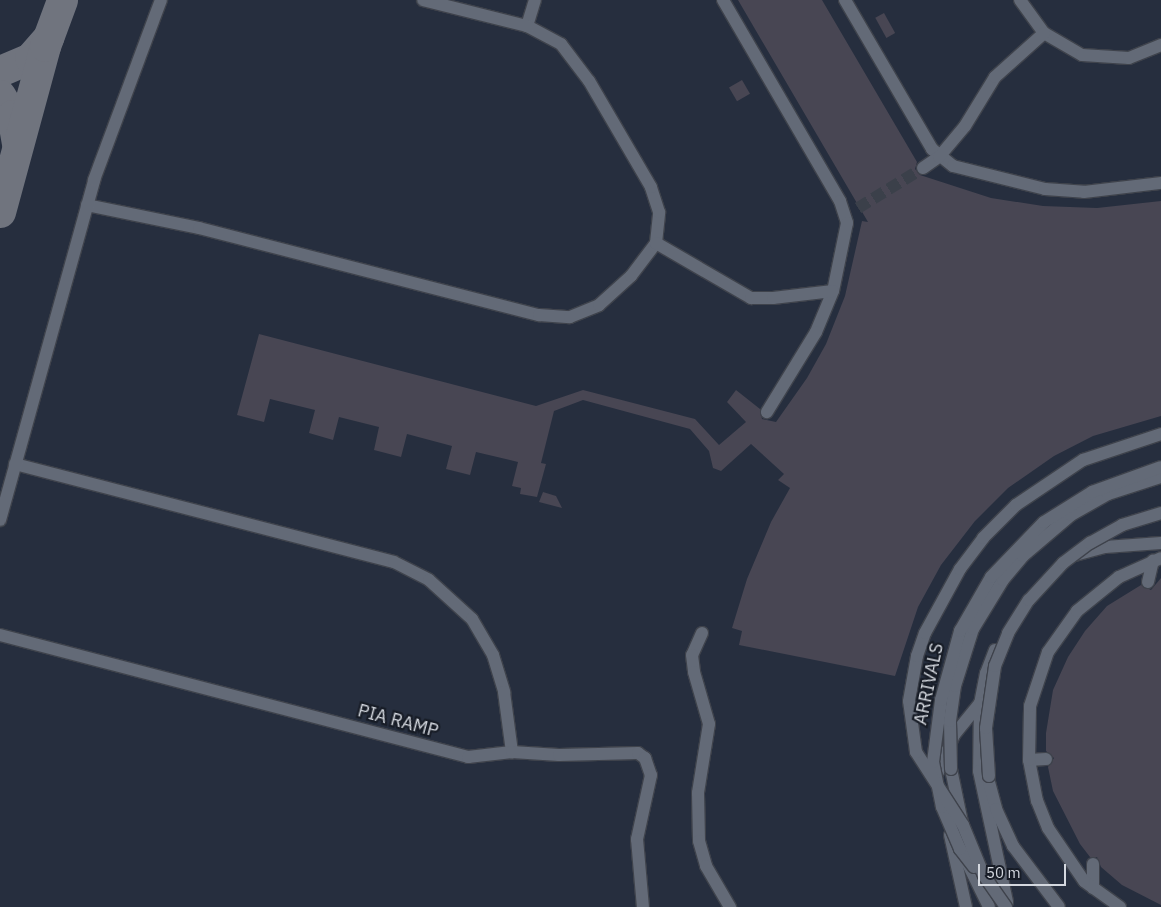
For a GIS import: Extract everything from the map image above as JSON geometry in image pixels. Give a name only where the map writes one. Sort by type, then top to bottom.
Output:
[{"type":"street","points":[[0,520],[87,204],[161,0]]},
{"type":"street","points":[[87,204],[199,228],[558,318],[586,313],[599,305],[632,276],[656,243],[659,212],[651,186],[589,81],[561,44],[527,26],[423,0]]},
{"type":"street","points":[[527,26],[535,0]]},
{"type":"street","points":[[723,0],[852,210],[833,291],[816,332],[767,412]]},
{"type":"street","points":[[845,0],[939,157],[970,172],[1045,189],[1084,192],[1161,183]]},
{"type":"street","points":[[1020,0],[1044,34],[1068,49],[1098,58],[1128,58],[1161,44]]},
{"type":"street","points":[[924,168],[939,157],[971,117],[995,77],[1044,34]]},
{"type":"street","points":[[656,243],[751,298],[773,298],[833,291]]},
{"type":"street","points":[[1006,906],[984,876],[962,825],[922,765],[911,729],[912,678],[925,633],[936,610],[974,550],[1004,516],[1038,488],[1083,460],[1130,442],[1161,434]]},
{"type":"street","points":[[15,464],[394,562],[429,580],[472,618],[493,655],[504,692],[512,752]]},
{"type":"street","points":[[966,907],[944,810],[938,772],[939,726],[949,668],[966,623],[988,585],[1021,546],[1071,506],[1126,479],[1161,468]]},
{"type":"street","name":"ARRIVALS","points":[[1006,906],[960,849],[942,807],[933,762],[947,672],[969,611],[1003,563],[1044,522],[1092,492],[1161,468]]},
{"type":"street","points":[[962,825],[951,769],[950,721],[964,654],[985,606],[1023,556],[1058,524],[1108,494],[1161,477]]},
{"type":"street","points":[[1006,906],[979,771],[980,703],[986,673],[999,641],[1017,611],[1063,559],[1114,524],[1161,508]]},
{"type":"street","points":[[1057,905],[1031,873],[1006,834],[990,786],[986,721],[1001,650],[1030,600],[1063,563],[1090,543],[1122,525],[1161,513]]},
{"type":"street","points":[[1063,559],[1106,547],[1161,542]]},
{"type":"street","points":[[1148,582],[1157,559]]},
{"type":"street","points":[[1120,907],[1093,888],[1066,858],[1048,828],[1037,801],[1028,760],[1027,730],[1033,692],[1048,652],[1060,632],[1098,591],[1119,576],[1157,559]]},
{"type":"street","points":[[702,633],[692,655],[694,672],[709,724],[698,792],[699,841],[706,866],[730,907]]},
{"type":"street","name":"PIA RAMP","points":[[0,635],[468,757],[512,752],[559,755],[638,753],[645,758],[651,775],[638,839],[643,907]]},
{"type":"street","points":[[938,772],[954,735],[980,703]]},
{"type":"street","points":[[1028,760],[1046,758]]},
{"type":"street","points":[[944,810],[1006,906]]},
{"type":"street","points":[[960,849],[989,907]]},
{"type":"street","points":[[1093,864],[1093,888]]},
{"type":"shaded area","points":[[0,0],[1161,0],[1161,907],[0,907]]},
{"type":"building","points":[[738,0],[822,0],[917,162],[915,169],[920,175],[991,198],[1043,206],[1097,208],[1161,201],[1161,416],[1093,436],[1054,456],[1008,488],[975,521],[941,565],[918,607],[895,676],[739,645],[742,631],[732,628],[747,579],[771,522],[790,488],[778,480],[784,474],[751,444],[721,471],[713,468],[709,451],[690,429],[583,400],[554,411],[541,463],[546,464],[537,497],[520,494],[521,488],[512,486],[518,462],[476,452],[470,475],[446,469],[452,446],[407,434],[401,457],[374,450],[379,427],[339,417],[333,440],[309,433],[315,410],[270,399],[264,422],[237,415],[259,334],[536,406],[583,390],[695,419],[719,445],[746,422],[727,402],[736,390],[760,409],[762,419],[776,422],[807,378],[826,344],[845,296],[862,221],[868,222]]},
{"type":"building","points":[[884,13],[895,33],[886,38],[875,18]]},
{"type":"building","points":[[742,80],[750,94],[737,101],[729,88]]},
{"type":"building","points":[[543,492],[556,496],[562,508],[539,502]]},
{"type":"building","points":[[1161,578],[1161,905],[1122,885],[1101,867],[1097,857],[1090,857],[1080,844],[1053,791],[1048,767],[1054,758],[1046,751],[1046,733],[1053,690],[1068,657],[1085,631],[1107,606],[1141,585],[1151,590]]},
{"type":"taxiway","points":[[0,212],[45,46],[62,0]]},
{"type":"taxiway","points":[[0,71],[30,58],[48,37]]},
{"type":"taxiway","points":[[0,95],[12,115],[17,144]]},
{"type":"tunnel","points":[[858,208],[923,168]]}]
